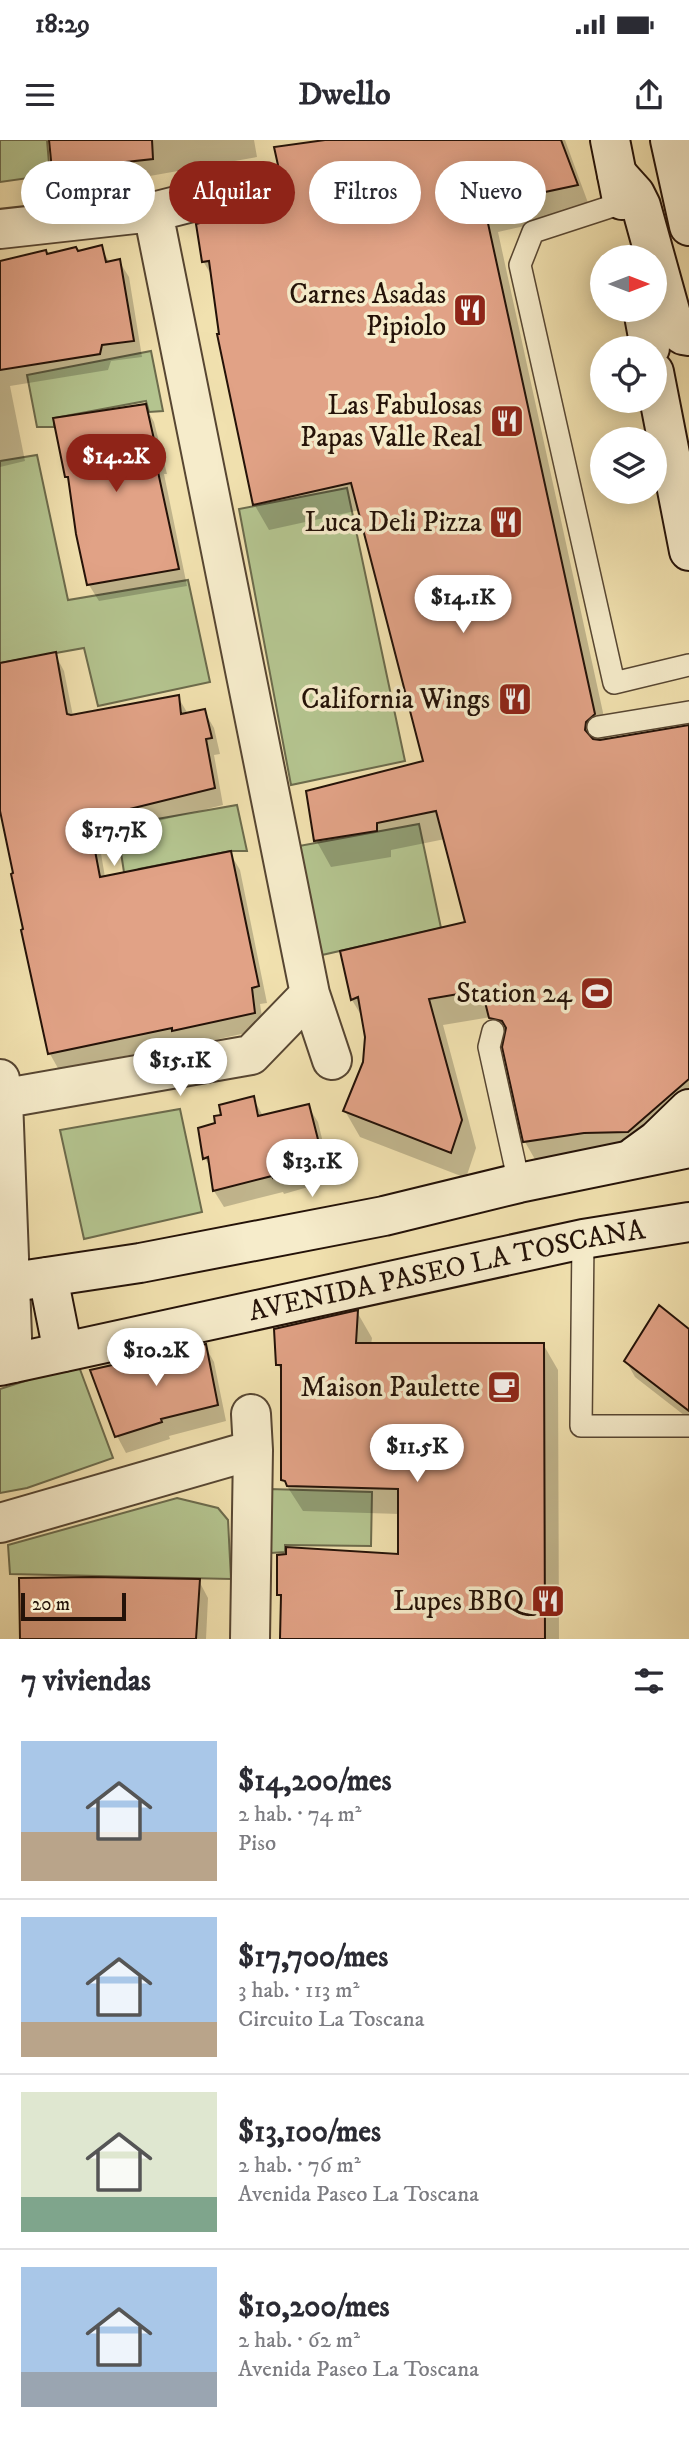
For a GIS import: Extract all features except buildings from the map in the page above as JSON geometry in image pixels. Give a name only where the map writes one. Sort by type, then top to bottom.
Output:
[{"type":"street","points":[[670,140],[689,226]]},
{"type":"street","points":[[616,172],[630,245]]},
{"type":"street","points":[[616,172],[635,194],[641,206],[674,329],[683,335],[689,335]]},
{"type":"street","points":[[155,222],[310,994],[332,1060]]},
{"type":"street","points":[[0,229],[45,224]]},
{"type":"street","points":[[667,354],[686,356],[689,360]]},
{"type":"street","points":[[662,413],[689,551]]},
{"type":"street","points":[[7,1365],[1,1092],[251,1055],[310,994]]},
{"type":"street","points":[[630,1159],[657,1140],[689,1110]]},
{"type":"street","points":[[5,1284],[141,1263],[384,1216],[519,1183],[689,1148]]},
{"type":"street","name":"AVENIDA PASEO LA TOSCANA","points":[[7,1365],[583,1240],[680,1231]]},
{"type":"street","points":[[48,1278],[63,1352]]},
{"type":"street","points":[[0,1553],[0,1523],[252,1432],[250,1639]]},
{"type":"lane","points":[[616,172],[533,232],[520,265],[614,683],[689,664]]},
{"type":"lane","points":[[598,727],[689,712]]},
{"type":"lane","points":[[493,1031],[489,1047],[519,1183]]},
{"type":"lane","points":[[583,1240],[581,1426],[689,1426]]},
{"type":"green space","points":[[0,140],[47,140],[49,161],[21,161],[21,179],[0,182]]},
{"type":"green space","points":[[151,351],[163,411],[149,412],[146,401],[54,418],[54,427],[37,427],[27,375]]},
{"type":"green space","points":[[37,455],[68,600],[188,580],[210,682],[98,706],[84,648],[0,663],[0,461]]},
{"type":"green space","points":[[347,488],[405,761],[291,785],[239,509]]},
{"type":"green space","points":[[237,805],[247,851],[231,851],[139,869],[125,879],[117,826]]},
{"type":"green space","points":[[419,824],[441,928],[322,955],[299,846]]},
{"type":"green space","points":[[180,1109],[202,1212],[84,1239],[60,1130]]},
{"type":"green space","points":[[78,1364],[113,1458],[27,1488],[0,1493],[0,1389]]},
{"type":"green space","points":[[269,1489],[372,1492],[371,1546],[285,1545],[285,1552],[271,1553]]},
{"type":"green space","points":[[177,1498],[218,1508],[228,1520],[231,1579],[10,1574],[8,1545]]},
{"type":"place","name":"Carnes Asadas Pipiolo","points":[[470,310]]},
{"type":"place","name":"Las Fabulosas Papas Valle Real","points":[[507,421]]},
{"type":"place","name":"Luca Deli Pizza","points":[[506,522]]},
{"type":"place","name":"California Wings","points":[[515,699]]},
{"type":"place","name":"Station 24","points":[[597,993]]},
{"type":"place","name":"Maison Paulette","points":[[504,1387]]},
{"type":"place","name":"Lupes BBQ","points":[[548,1601]]}]
